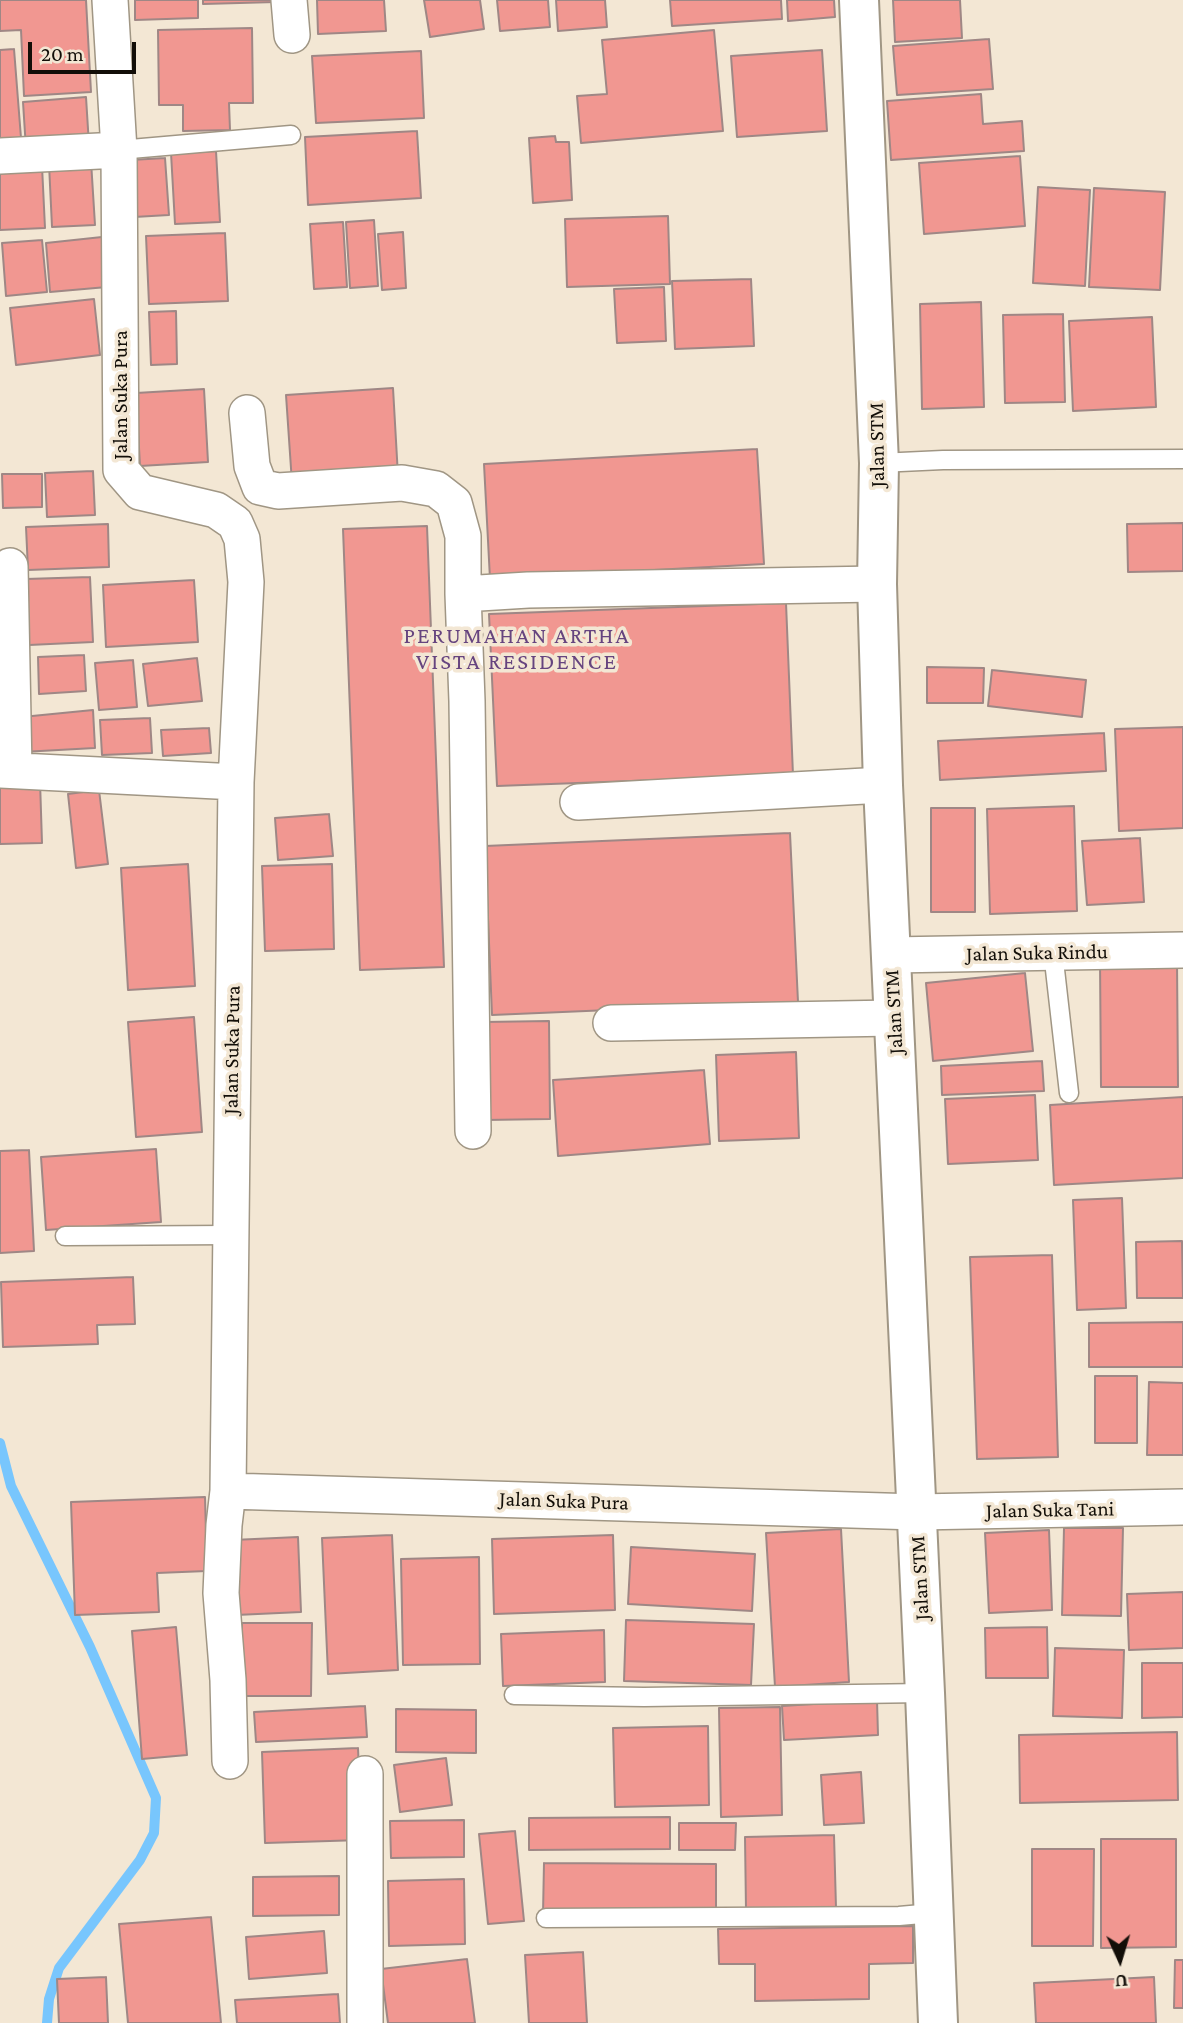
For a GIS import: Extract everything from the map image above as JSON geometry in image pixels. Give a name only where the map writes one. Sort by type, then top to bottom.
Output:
[{"type":"street","name":"Jalan Suka Pura","points":[[110,0],[119,150],[121,470],[140,492],[216,510],[235,523],[243,539],[246,582],[236,782],[228,1491],[917,1513]]},
{"type":"street","points":[[289,0],[292,35]]},
{"type":"street","name":"Jalan STM","points":[[859,0],[879,463],[877,584],[883,785],[938,2023]]},
{"type":"street","points":[[0,156],[119,150]]},
{"type":"street","points":[[247,413],[252,466],[260,487],[278,491],[402,483],[436,489],[454,503],[463,536],[473,1130]]},
{"type":"street","points":[[10,566],[7,770],[236,782]]},
{"type":"street","points":[[463,594],[568,589],[877,584]]},
{"type":"street","points":[[578,802],[883,785]]},
{"type":"street","name":"Jalan Suka Rindu","points":[[891,955],[1183,950]]},
{"type":"street","points":[[611,1023],[894,1018]]},
{"type":"street","points":[[228,1491],[221,1593],[228,1680],[230,1761]]},
{"type":"street","name":"Jalan Suka Tani","points":[[917,1513],[1183,1507]]},
{"type":"street","points":[[365,1774],[365,2023]]},
{"type":"lane","points":[[119,150],[291,135]]},
{"type":"lane","points":[[879,463],[943,460],[1183,459]]},
{"type":"lane","points":[[1053,952],[1069,1093]]},
{"type":"lane","points":[[65,1236],[229,1235]]},
{"type":"lane","points":[[514,1695],[644,1698],[925,1693]]},
{"type":"lane","points":[[546,1919],[899,1916],[933,1913]]},
{"type":"building","points":[[0,0],[86,0],[91,92],[24,96],[21,30],[0,31]]},
{"type":"building","points":[[135,0],[198,0],[198,18],[135,20]]},
{"type":"building","points":[[203,0],[276,0],[276,2],[203,4]]},
{"type":"building","points":[[317,0],[384,0],[386,31],[318,34]]},
{"type":"building","points":[[424,0],[480,0],[484,29],[430,37]]},
{"type":"building","points":[[497,0],[548,0],[550,27],[500,31]]},
{"type":"building","points":[[556,0],[605,0],[607,27],[558,31]]},
{"type":"building","points":[[670,0],[781,0],[782,19],[672,26]]},
{"type":"building","points":[[787,0],[834,0],[835,17],[788,21]]},
{"type":"building","points":[[893,0],[960,0],[962,38],[895,42]]},
{"type":"building","points":[[252,28],[253,103],[229,103],[230,130],[183,131],[183,105],[159,105],[158,30]]},
{"type":"building","points":[[714,30],[723,131],[581,143],[577,96],[607,94],[602,40]]},
{"type":"building","points":[[989,39],[993,89],[897,95],[893,46]]},
{"type":"building","points":[[14,49],[21,138],[0,139],[0,50]]},
{"type":"building","points":[[822,50],[827,131],[737,137],[731,56]]},
{"type":"building","points":[[421,51],[424,118],[316,123],[312,56]]},
{"type":"building","points":[[981,94],[983,124],[1022,121],[1024,151],[891,160],[887,101]]},
{"type":"building","points":[[86,97],[89,145],[26,149],[23,102]]},
{"type":"building","points":[[417,131],[421,198],[308,205],[305,137]]},
{"type":"building","points":[[555,136],[556,142],[569,142],[572,200],[533,203],[529,138]]},
{"type":"building","points":[[216,151],[220,222],[175,224],[171,153]]},
{"type":"building","points":[[1020,156],[1025,226],[924,234],[919,163]]},
{"type":"building","points":[[165,158],[169,215],[134,217],[131,160]]},
{"type":"building","points":[[91,161],[95,225],[52,227],[49,164]]},
{"type":"building","points":[[42,166],[45,228],[0,230],[0,168]]},
{"type":"building","points":[[1038,187],[1090,190],[1085,286],[1033,283]]},
{"type":"building","points":[[1094,188],[1165,192],[1160,290],[1089,287]]},
{"type":"building","points":[[668,216],[670,284],[567,287],[565,219]]},
{"type":"building","points":[[374,220],[378,286],[350,288],[346,222]]},
{"type":"building","points":[[343,222],[347,287],[314,289],[310,224]]},
{"type":"building","points":[[403,232],[406,288],[382,290],[378,234]]},
{"type":"building","points":[[225,233],[228,301],[149,304],[146,236]]},
{"type":"building","points":[[102,237],[107,287],[50,292],[46,243]]},
{"type":"building","points":[[42,240],[47,292],[6,296],[2,243]]},
{"type":"building","points":[[751,279],[754,346],[675,349],[672,281]]},
{"type":"building","points":[[664,287],[666,341],[617,343],[614,289]]},
{"type":"building","points":[[94,299],[100,355],[16,365],[10,308]]},
{"type":"building","points":[[981,302],[984,407],[922,409],[920,304]]},
{"type":"building","points":[[176,311],[177,364],[151,365],[149,312]]},
{"type":"building","points":[[1063,314],[1065,402],[1005,403],[1003,315]]},
{"type":"building","points":[[1152,317],[1156,407],[1073,411],[1069,321]]},
{"type":"building","points":[[393,388],[398,476],[292,483],[286,395]]},
{"type":"building","points":[[204,389],[208,462],[140,466],[136,393]]},
{"type":"building","points":[[757,449],[764,564],[490,579],[484,464]]},
{"type":"building","points":[[93,471],[95,515],[47,517],[45,473]]},
{"type":"building","points":[[2,474],[42,474],[42,507],[3,508]]},
{"type":"building","points":[[1183,523],[1183,571],[1128,572],[1127,524]]},
{"type":"building","points":[[108,524],[109,567],[28,570],[26,527]]},
{"type":"building","points":[[427,526],[444,967],[360,970],[343,529]]},
{"type":"building","points":[[90,577],[93,642],[29,645],[26,579]]},
{"type":"building","points":[[194,580],[198,642],[106,647],[103,585]]},
{"type":"building","points":[[786,603],[793,775],[497,786],[489,614]]},
{"type":"building","points":[[84,655],[86,691],[39,694],[38,657]]},
{"type":"building","points":[[197,658],[202,701],[148,706],[143,664]]},
{"type":"building","points":[[133,660],[137,707],[99,710],[95,663]]},
{"type":"building","points":[[927,667],[984,668],[983,703],[927,703]]},
{"type":"building","points":[[992,670],[1086,680],[1082,717],[988,706]]},
{"type":"building","points":[[93,710],[95,748],[22,752],[22,717]]},
{"type":"building","points":[[150,718],[152,753],[102,755],[100,720]]},
{"type":"building","points":[[1183,727],[1183,828],[1119,831],[1115,729]]},
{"type":"building","points":[[209,728],[211,753],[163,756],[161,730]]},
{"type":"building","points":[[1104,733],[1106,771],[940,780],[938,741]]},
{"type":"building","points":[[40,781],[42,843],[0,844],[0,783]]},
{"type":"building","points":[[99,790],[108,864],[76,868],[68,794]]},
{"type":"building","points":[[1074,806],[1077,911],[990,914],[987,809]]},
{"type":"building","points":[[931,808],[975,808],[975,912],[931,912]]},
{"type":"building","points":[[329,814],[333,856],[278,860],[275,818]]},
{"type":"building","points":[[790,833],[798,1002],[492,1015],[485,846]]},
{"type":"building","points":[[1140,838],[1144,902],[1087,905],[1082,841]]},
{"type":"building","points":[[188,864],[195,986],[128,990],[121,868]]},
{"type":"building","points":[[332,864],[334,949],[265,951],[262,866]]},
{"type":"building","points":[[1100,961],[1177,961],[1178,1087],[1101,1087]]},
{"type":"building","points":[[1025,973],[1033,1051],[933,1061],[926,983]]},
{"type":"building","points":[[194,1017],[202,1132],[136,1137],[128,1022]]},
{"type":"building","points":[[549,1021],[550,1119],[485,1120],[484,1022]]},
{"type":"building","points":[[796,1052],[799,1138],[719,1141],[716,1055]]},
{"type":"building","points":[[1042,1061],[1044,1091],[942,1095],[941,1066]]},
{"type":"building","points":[[704,1070],[710,1144],[558,1156],[553,1080]]},
{"type":"building","points":[[1035,1095],[1038,1160],[948,1164],[945,1099]]},
{"type":"building","points":[[1183,1097],[1183,1178],[1054,1185],[1050,1105]]},
{"type":"building","points":[[156,1149],[161,1222],[46,1230],[41,1157]]},
{"type":"building","points":[[29,1150],[34,1251],[0,1253],[0,1151]]},
{"type":"building","points":[[1122,1198],[1126,1308],[1077,1310],[1073,1200]]},
{"type":"building","points":[[1182,1241],[1183,1298],[1137,1298],[1136,1242]]},
{"type":"building","points":[[1052,1255],[1058,1457],[977,1459],[970,1257]]},
{"type":"building","points":[[133,1277],[135,1324],[97,1325],[98,1344],[3,1347],[1,1282]]},
{"type":"building","points":[[1183,1322],[1183,1367],[1089,1367],[1089,1323]]},
{"type":"building","points":[[1095,1376],[1137,1376],[1137,1443],[1095,1443]]},
{"type":"building","points":[[1149,1382],[1183,1383],[1183,1455],[1147,1455]]},
{"type":"building","points":[[205,1497],[207,1571],[157,1573],[159,1612],[75,1615],[71,1502]]},
{"type":"building","points":[[1064,1528],[1123,1528],[1121,1616],[1062,1615]]},
{"type":"building","points":[[841,1529],[849,1682],[775,1687],[766,1533]]},
{"type":"building","points":[[1049,1530],[1052,1610],[989,1613],[985,1533]]},
{"type":"building","points":[[392,1535],[398,1670],[328,1674],[322,1538]]},
{"type":"building","points":[[613,1535],[615,1610],[494,1614],[492,1539]]},
{"type":"building","points":[[298,1537],[301,1612],[236,1615],[233,1540]]},
{"type":"building","points":[[631,1547],[755,1554],[752,1611],[628,1604]]},
{"type":"building","points":[[479,1557],[480,1664],[403,1665],[401,1559]]},
{"type":"building","points":[[1183,1592],[1183,1648],[1129,1650],[1127,1594]]},
{"type":"building","points":[[626,1620],[754,1624],[751,1685],[624,1681]]},
{"type":"building","points":[[242,1623],[312,1623],[311,1696],[241,1696]]},
{"type":"building","points":[[176,1627],[187,1755],[142,1759],[132,1631]]},
{"type":"building","points":[[1047,1627],[1048,1678],[986,1678],[985,1628]]},
{"type":"building","points":[[604,1630],[605,1682],[503,1686],[501,1634]]},
{"type":"building","points":[[1055,1648],[1124,1650],[1122,1718],[1053,1716]]},
{"type":"building","points":[[1142,1663],[1183,1663],[1183,1717],[1142,1718]]},
{"type":"building","points":[[877,1700],[878,1735],[784,1740],[782,1706]]},
{"type":"building","points":[[365,1706],[367,1737],[256,1742],[254,1712]]},
{"type":"building","points":[[780,1707],[782,1815],[721,1817],[719,1708]]},
{"type":"building","points":[[396,1709],[476,1710],[476,1753],[396,1752]]},
{"type":"building","points":[[708,1726],[709,1805],[615,1807],[613,1728]]},
{"type":"building","points":[[1177,1732],[1178,1800],[1020,1803],[1019,1735]]},
{"type":"building","points":[[358,1748],[362,1840],[265,1843],[262,1752]]},
{"type":"building","points":[[446,1758],[452,1805],[400,1812],[394,1765]]},
{"type":"building","points":[[861,1772],[864,1823],[824,1825],[821,1775]]},
{"type":"building","points":[[670,1817],[670,1849],[529,1850],[529,1818]]},
{"type":"building","points":[[464,1820],[464,1857],[391,1858],[390,1821]]},
{"type":"building","points":[[679,1823],[736,1823],[735,1850],[679,1850]]},
{"type":"building","points":[[515,1831],[524,1921],[488,1924],[479,1834]]},
{"type":"building","points":[[834,1835],[836,1908],[746,1910],[745,1837]]},
{"type":"building","points":[[1101,1839],[1176,1839],[1176,1947],[1101,1948]]},
{"type":"building","points":[[1032,1849],[1094,1849],[1093,1946],[1032,1946]]},
{"type":"building","points":[[544,1863],[716,1864],[716,1915],[543,1914]]},
{"type":"building","points":[[339,1876],[339,1915],[253,1916],[253,1877]]},
{"type":"building","points":[[464,1879],[465,1944],[389,1946],[388,1881]]},
{"type":"building","points":[[211,1917],[221,2023],[128,2023],[119,1924]]},
{"type":"building","points":[[913,1926],[913,1963],[869,1964],[869,1999],[755,2001],[755,1964],[719,1964],[718,1929]]},
{"type":"building","points":[[324,1931],[327,1973],[249,1979],[246,1937]]},
{"type":"building","points":[[583,1952],[587,2023],[529,2023],[525,1955]]},
{"type":"building","points":[[467,1959],[475,2023],[388,2023],[381,1969]]},
{"type":"building","points":[[1175,1960],[1183,1960],[1183,2008],[1174,2008]]},
{"type":"building","points":[[106,1977],[108,2023],[59,2023],[57,1979]]},
{"type":"building","points":[[1154,1977],[1156,2023],[1036,2023],[1034,1983]]},
{"type":"building","points":[[338,1994],[340,2023],[237,2023],[235,2000]]},
{"type":"waterway","points":[[0,1443],[11,1486],[90,1647],[156,1798],[154,1833],[140,1860],[59,1968],[49,1999],[47,2023]]},
{"type":"district","name":"PERUMAHAN ARTHA VISTA RESIDENCE","points":[[517,649]]}]
